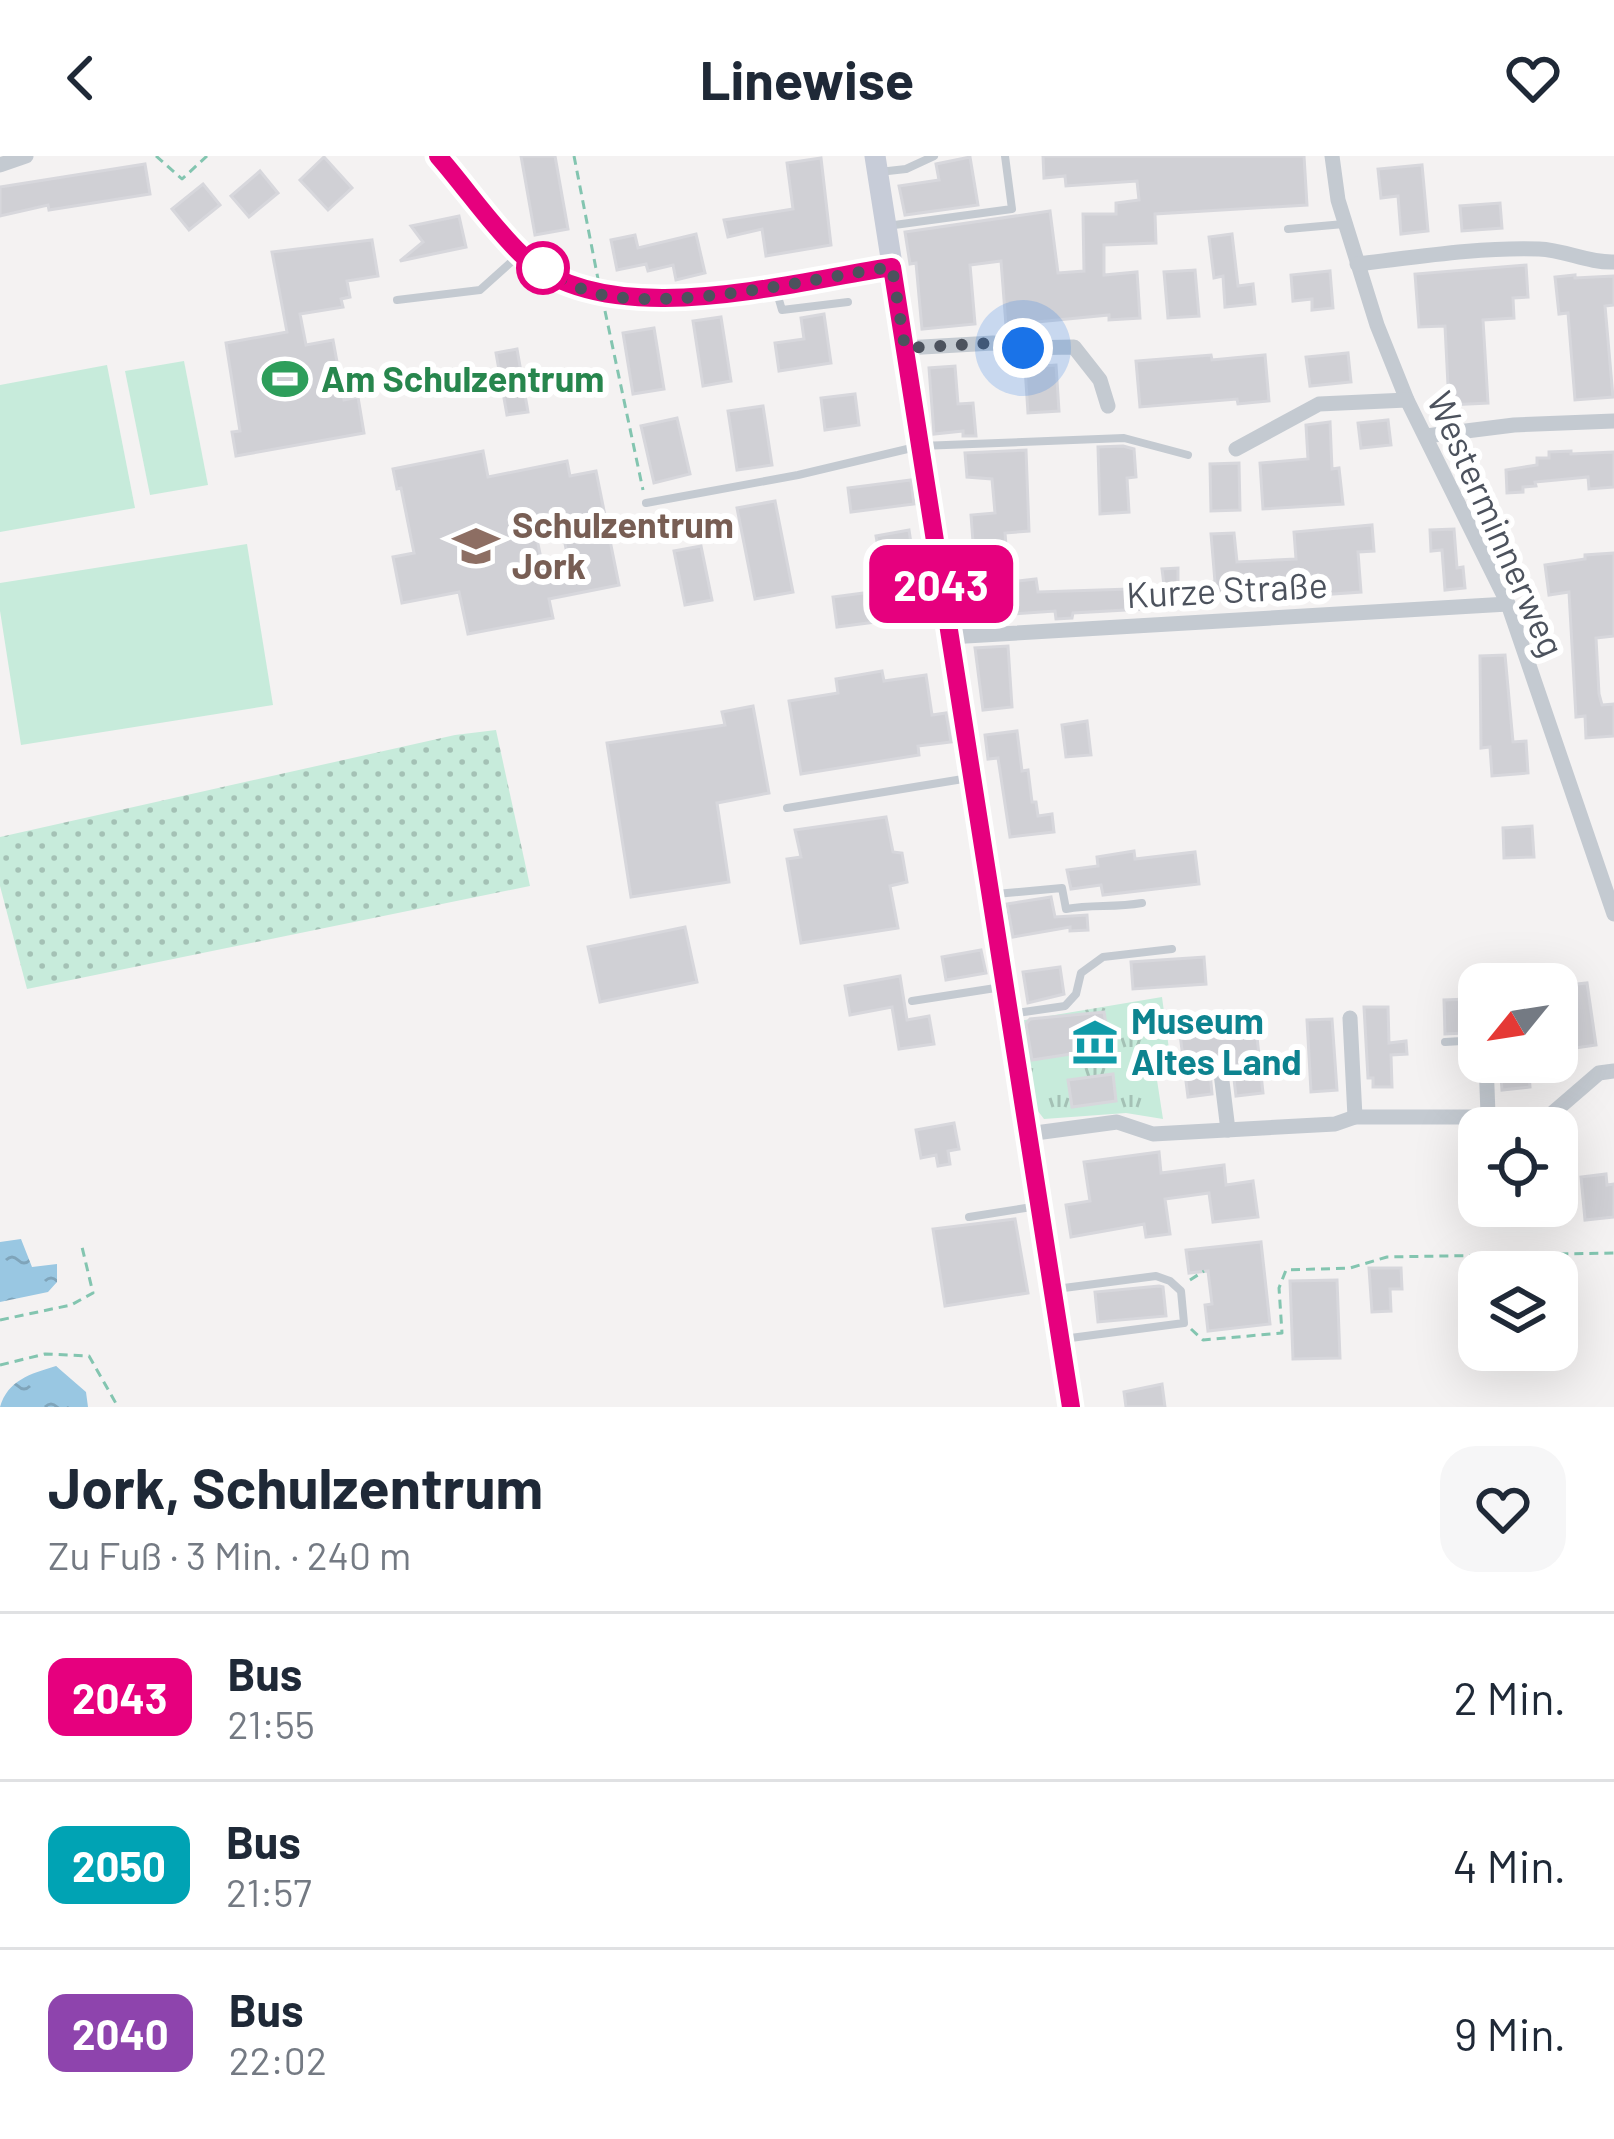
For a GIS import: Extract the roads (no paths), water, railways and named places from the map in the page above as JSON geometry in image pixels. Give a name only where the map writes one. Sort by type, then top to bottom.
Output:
[{"type":"main road","points":[[876,164],[1071,1407]]},
{"type":"street","points":[[0,165],[26,156]]},
{"type":"street","points":[[439,156],[520,254],[576,287],[601,295],[665,301],[892,267]]},
{"type":"street","name":"Westerminnerweg","points":[[1332,156],[1357,264],[1407,400],[1508,604],[1614,914]]},
{"type":"street","points":[[1357,264],[1509,249],[1546,249],[1598,263],[1614,262]]},
{"type":"street","points":[[905,348],[994,343],[1074,347],[1100,380],[1108,406]]},
{"type":"street","points":[[1236,449],[1318,404],[1407,400]]},
{"type":"street","points":[[1426,436],[1514,425],[1614,421]]},
{"type":"street","name":"Kurze Straße","points":[[950,637],[1508,604]]},
{"type":"street","points":[[1350,1018],[1355,1117]]},
{"type":"street","points":[[1220,1065],[1228,1130]]},
{"type":"street","points":[[1560,1107],[1599,1073],[1614,1071]]},
{"type":"street","points":[[1028,1133],[1118,1122],[1153,1134],[1335,1124],[1355,1117],[1458,1115]]},
{"type":"lane","points":[[876,164],[906,169],[934,156]]},
{"type":"lane","points":[[886,226],[1012,208],[1005,156]]},
{"type":"lane","points":[[1288,229],[1346,224]]},
{"type":"lane","points":[[397,300],[480,290],[520,254]]},
{"type":"lane","points":[[775,284],[782,310],[848,302]]},
{"type":"lane","points":[[646,503],[920,446],[1124,438],[1188,455]]},
{"type":"lane","points":[[787,808],[971,777]]},
{"type":"lane","points":[[989,895],[1062,888],[1066,909],[1142,903]]},
{"type":"lane","points":[[1008,1015],[1065,1006],[1076,994],[1082,973],[1103,956],[1172,949]]},
{"type":"lane","points":[[912,1000],[1004,986]]},
{"type":"lane","points":[[1445,1042],[1458,1041]]},
{"type":"lane","points":[[969,1217],[1040,1206]]},
{"type":"lane","points":[[1053,1290],[1156,1276],[1181,1291],[1184,1323],[1061,1339]]},
{"type":"water","points":[[21,1239],[32,1267],[57,1264],[57,1282],[48,1292],[0,1302],[0,1242]]},
{"type":"water","points":[[56,1366],[86,1392],[88,1407],[0,1407],[14,1384]]},
{"type":"place","name":"Am Schulzentrum","points":[[285,379]]},
{"type":"place","name":"Schulzentrum Jork","points":[[476,546]]},
{"type":"place","name":"Museum Altes Land","points":[[1095,1042]]}]
